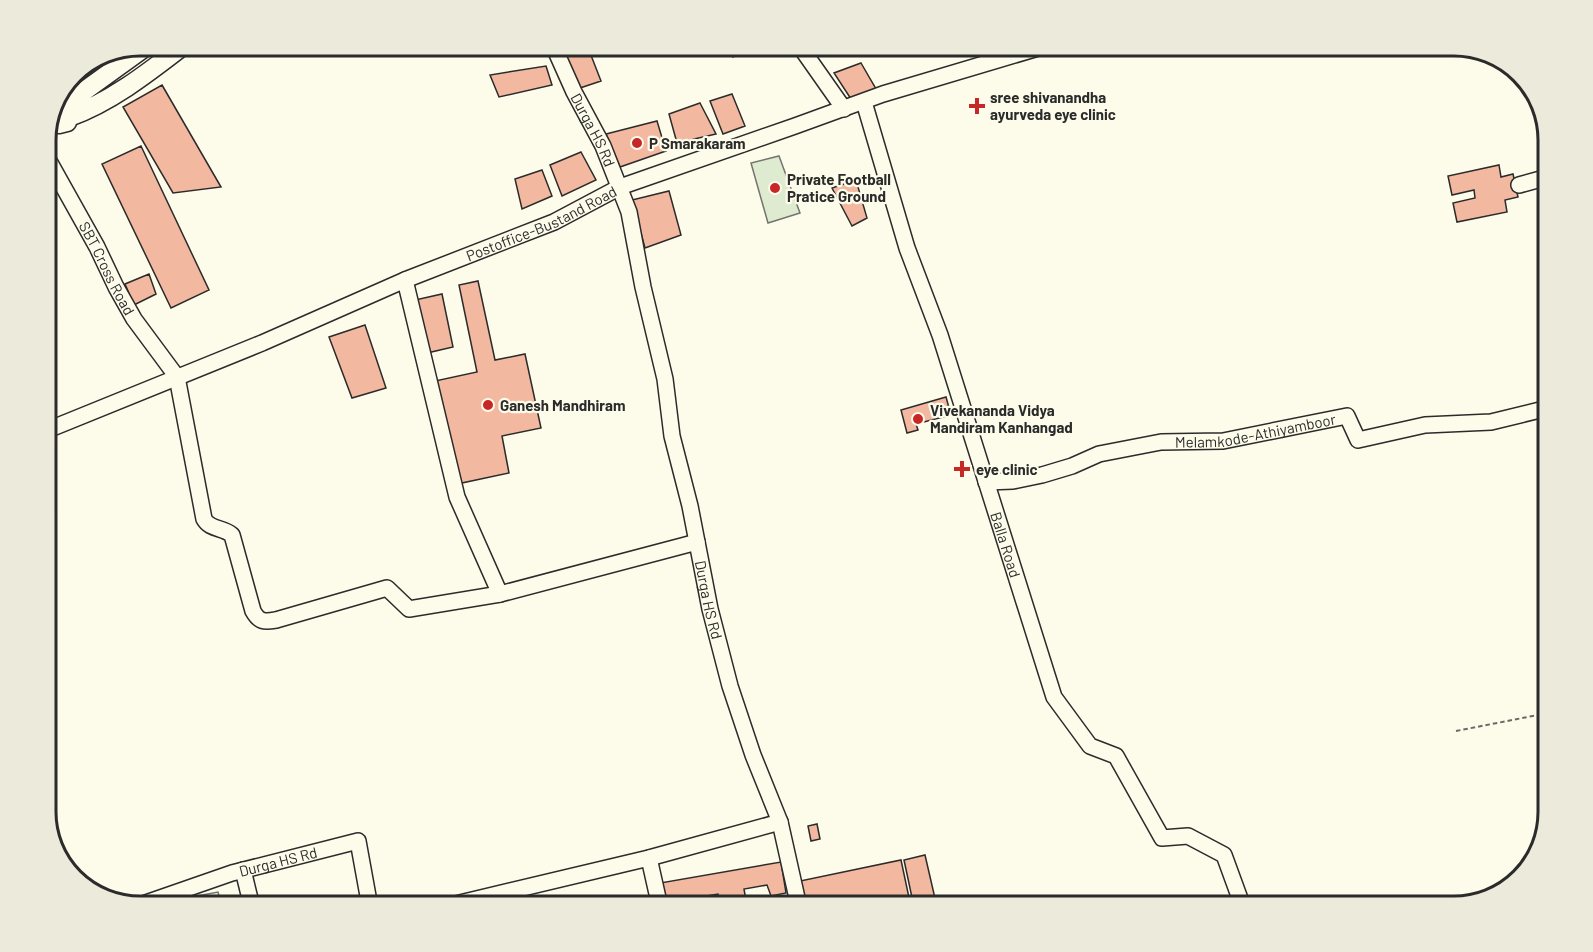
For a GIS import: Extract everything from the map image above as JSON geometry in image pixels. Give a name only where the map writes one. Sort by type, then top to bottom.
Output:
[{"type":"main road","points":[[59,115],[134,56]]},
{"type":"main road","points":[[58,117],[88,110],[101,103],[169,56]]},
{"type":"street","name":"Durga HS Rd","points":[[558,56],[603,146],[629,212],[665,379],[672,436],[710,609],[730,686],[753,755],[780,822],[797,896]]},
{"type":"street","points":[[807,56],[844,109]]},
{"type":"street","name":"Postoffice-Bustand Road","points":[[56,426],[262,343],[405,280],[554,222],[620,187],[883,94],[1011,56]]},
{"type":"street","name":"Balla Road","points":[[864,102],[908,248],[940,335],[1054,697],[1090,746],[1116,756],[1162,838],[1188,836],[1224,855],[1239,896]]},
{"type":"street","name":"SBT Cross Road","points":[[56,174],[134,320],[177,377]]},
{"type":"street","points":[[1519,185],[1537,180]]},
{"type":"street","points":[[405,280],[457,497],[500,594]]},
{"type":"street","points":[[177,377],[204,519],[209,526],[226,530],[232,535],[253,611],[258,620],[265,622],[276,620],[387,588],[409,609],[500,594],[697,542]]},
{"type":"street","name":"Melamkode-Athiyamboor","points":[[986,482],[1013,481],[1042,475],[1072,466],[1099,454],[1161,442],[1223,441],[1347,416],[1358,440],[1425,425],[1491,422],[1537,411]]},
{"type":"street","points":[[489,896],[649,858],[780,822]]},
{"type":"street","name":"Durga HS Rd","points":[[166,896],[243,870],[358,841],[368,896]]},
{"type":"street","points":[[649,858],[658,896]]},
{"type":"street","points":[[243,870],[249,896]]},
{"type":"path","points":[[1456,731],[1538,715]]},
{"type":"green space","name":"Private Football Pratice Ground","points":[[779,156],[800,213],[768,223],[751,163]]},
{"type":"green space","points":[[218,892],[219,896],[197,896]]},
{"type":"building","points":[[566,56],[591,56],[601,81],[580,88]]},
{"type":"building","points":[[861,63],[876,89],[851,99],[834,73]]},
{"type":"building","points":[[546,66],[552,85],[499,97],[490,75]]},
{"type":"building","points":[[162,85],[221,187],[173,193],[123,107]]},
{"type":"building","points":[[732,94],[745,126],[723,134],[710,101]]},
{"type":"building","points":[[700,103],[716,134],[677,143],[669,114]]},
{"type":"building","name":"P Smarakaram","points":[[657,121],[666,151],[620,167],[606,134]]},
{"type":"building","points":[[141,146],[209,290],[171,308],[102,164]]},
{"type":"building","points":[[581,152],[596,180],[562,196],[550,165]]},
{"type":"building","points":[[1499,165],[1501,177],[1513,174],[1518,197],[1505,200],[1507,212],[1457,222],[1453,203],[1475,198],[1474,190],[1452,195],[1448,176]]},
{"type":"building","points":[[542,170],[552,196],[522,209],[515,179]]},
{"type":"building","points":[[856,180],[867,218],[852,226],[832,188]]},
{"type":"building","points":[[669,191],[681,235],[645,248],[632,200]]},
{"type":"building","points":[[149,274],[156,294],[134,305],[125,284]]},
{"type":"building","name":"Ganesh Mandhiram","points":[[478,281],[495,360],[525,354],[541,428],[502,436],[509,473],[457,484],[435,381],[477,372],[459,285]]},
{"type":"building","points":[[442,294],[453,347],[427,353],[415,300]]},
{"type":"building","points":[[365,325],[386,388],[352,398],[329,337]]},
{"type":"building","name":"Vivekananda Vidya Mandiram Kanhangad","points":[[946,397],[951,415],[916,424],[918,430],[907,433],[901,410]]},
{"type":"building","points":[[817,824],[820,839],[811,841],[808,826]]},
{"type":"building","points":[[925,855],[934,896],[912,896],[904,860]]},
{"type":"building","points":[[901,860],[909,896],[803,896],[800,881]]},
{"type":"building","points":[[781,862],[786,893],[771,896],[767,885],[744,889],[745,896],[718,896],[718,894],[662,896],[660,883]]},
{"type":"place","name":"sree shivanandha ayurveda eye clinic","points":[[977,106]]},
{"type":"place","name":"P Smarakaram","points":[[637,143]]},
{"type":"place","name":"Private Football Pratice Ground","points":[[775,188]]},
{"type":"place","name":"Ganesh Mandhiram","points":[[488,405]]},
{"type":"place","name":"Vivekananda Vidya Mandiram Kanhangad","points":[[918,419]]},
{"type":"place","name":"eye clinic","points":[[962,469]]}]
